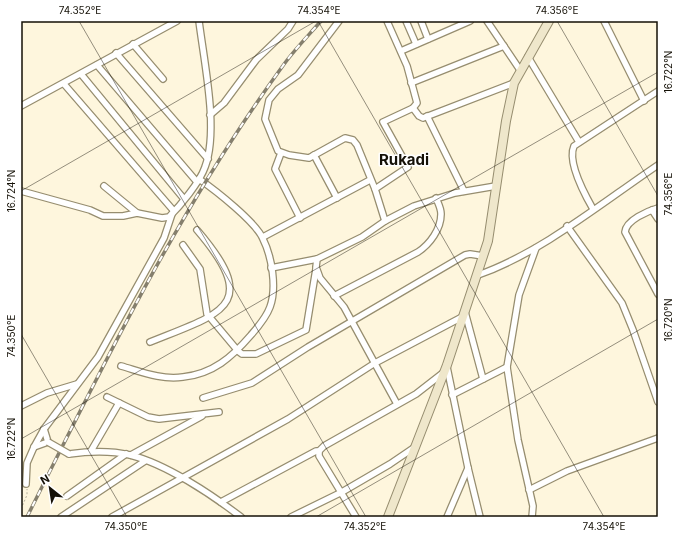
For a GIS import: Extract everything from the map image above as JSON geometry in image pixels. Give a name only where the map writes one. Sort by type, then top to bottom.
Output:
[{"type":"street","points":[[21,106],[64,84],[116,53],[177,21]]},
{"type":"street","points":[[21,190],[90,210],[103,216],[123,216],[137,213],[162,218],[172,212],[198,181],[208,158],[211,138],[210,115],[199,21]]},
{"type":"street","points":[[210,115],[224,103],[256,60],[288,29],[293,21]]},
{"type":"street","points":[[339,21],[298,75],[278,89],[269,100],[265,119],[276,148],[281,153],[306,158],[314,156],[346,138],[351,139],[357,145],[370,180],[376,189],[385,221]]},
{"type":"street","points":[[376,189],[408,167],[383,122],[413,108],[417,103],[401,51],[387,21]]},
{"type":"street","points":[[406,21],[416,44]]},
{"type":"street","points":[[421,21],[428,39]]},
{"type":"street","points":[[401,51],[470,21]]},
{"type":"street","points":[[487,21],[520,70]]},
{"type":"street","points":[[388,517],[445,368],[478,275],[482,256],[488,241],[506,121],[514,83],[549,21]]},
{"type":"street","points":[[604,21],[644,101]]},
{"type":"street","points":[[133,44],[163,79]]},
{"type":"street","points":[[411,83],[504,46]]},
{"type":"street","points":[[116,53],[208,158]]},
{"type":"street","points":[[528,57],[579,142]]},
{"type":"street","points":[[96,65],[198,181],[237,211],[263,238],[271,268],[273,292],[270,308],[261,323],[238,351],[216,368],[203,373],[183,377],[162,377],[121,366]]},
{"type":"street","points":[[81,74],[184,199]]},
{"type":"street","points":[[413,108],[421,118],[514,83]]},
{"type":"street","points":[[64,84],[172,212]]},
{"type":"street","points":[[593,209],[574,166],[571,152],[574,146],[644,101],[658,90]]},
{"type":"street","points":[[427,116],[464,191]]},
{"type":"street","points":[[281,153],[275,169],[300,218]]},
{"type":"street","points":[[314,156],[337,198]]},
{"type":"street","points":[[478,275],[494,269],[536,248],[658,165]]},
{"type":"street","points":[[263,238],[370,180]]},
{"type":"street","points":[[104,186],[137,213]]},
{"type":"street","points":[[271,268],[317,259],[362,237],[385,221],[414,206],[436,198],[464,191],[496,186]]},
{"type":"street","points":[[334,296],[418,252],[429,243],[442,215],[436,198]]},
{"type":"street","points":[[658,208],[630,222],[625,228],[625,232],[658,294]]},
{"type":"street","points":[[652,210],[658,220]]},
{"type":"street","points":[[26,484],[23,474],[34,447],[44,429],[98,358],[121,320],[164,238],[172,212]]},
{"type":"street","points":[[567,226],[622,304],[633,330],[658,402]]},
{"type":"street","points":[[150,342],[210,318],[224,306],[229,297],[229,278],[219,257],[197,230]]},
{"type":"street","points":[[183,245],[200,269],[205,310],[210,318],[242,354],[256,354],[306,330],[317,259]]},
{"type":"street","points":[[532,517],[533,506],[518,440],[506,367],[519,295],[536,248]]},
{"type":"street","points":[[203,398],[252,383],[465,255],[470,254],[482,256]]},
{"type":"street","points":[[316,266],[320,278],[344,307],[353,321],[397,404]]},
{"type":"street","points":[[112,517],[181,477],[288,419],[375,363],[464,314]]},
{"type":"street","points":[[464,314],[483,379]]},
{"type":"street","points":[[452,394],[506,367]]},
{"type":"street","points":[[445,368],[480,517]]},
{"type":"street","points":[[221,502],[316,451],[319,451],[324,446],[416,394],[445,368]]},
{"type":"street","points":[[21,406],[47,393],[77,384]]},
{"type":"street","points":[[107,397],[141,415],[159,419],[219,412]]},
{"type":"street","points":[[91,451],[119,403]]},
{"type":"street","points":[[67,496],[128,455],[205,414]]},
{"type":"street","points":[[44,429],[48,442],[69,454],[91,451],[128,455],[145,461],[181,477],[221,502],[241,517]]},
{"type":"street","points":[[529,490],[567,471],[658,438]]},
{"type":"street","points":[[34,447],[48,442]]},
{"type":"street","points":[[291,517],[342,492],[390,464],[415,447]]},
{"type":"street","points":[[319,451],[319,456],[356,517]]},
{"type":"street","points":[[61,517],[145,461]]},
{"type":"street","points":[[447,517],[468,468]]},
{"type":"path","points":[[21,509],[27,495],[26,484]]},
{"type":"railway","points":[[27,517],[85,401],[177,230],[245,120],[286,61],[321,21]]},
{"type":"district","name":"Rukadi","points":[[404,159]]}]
